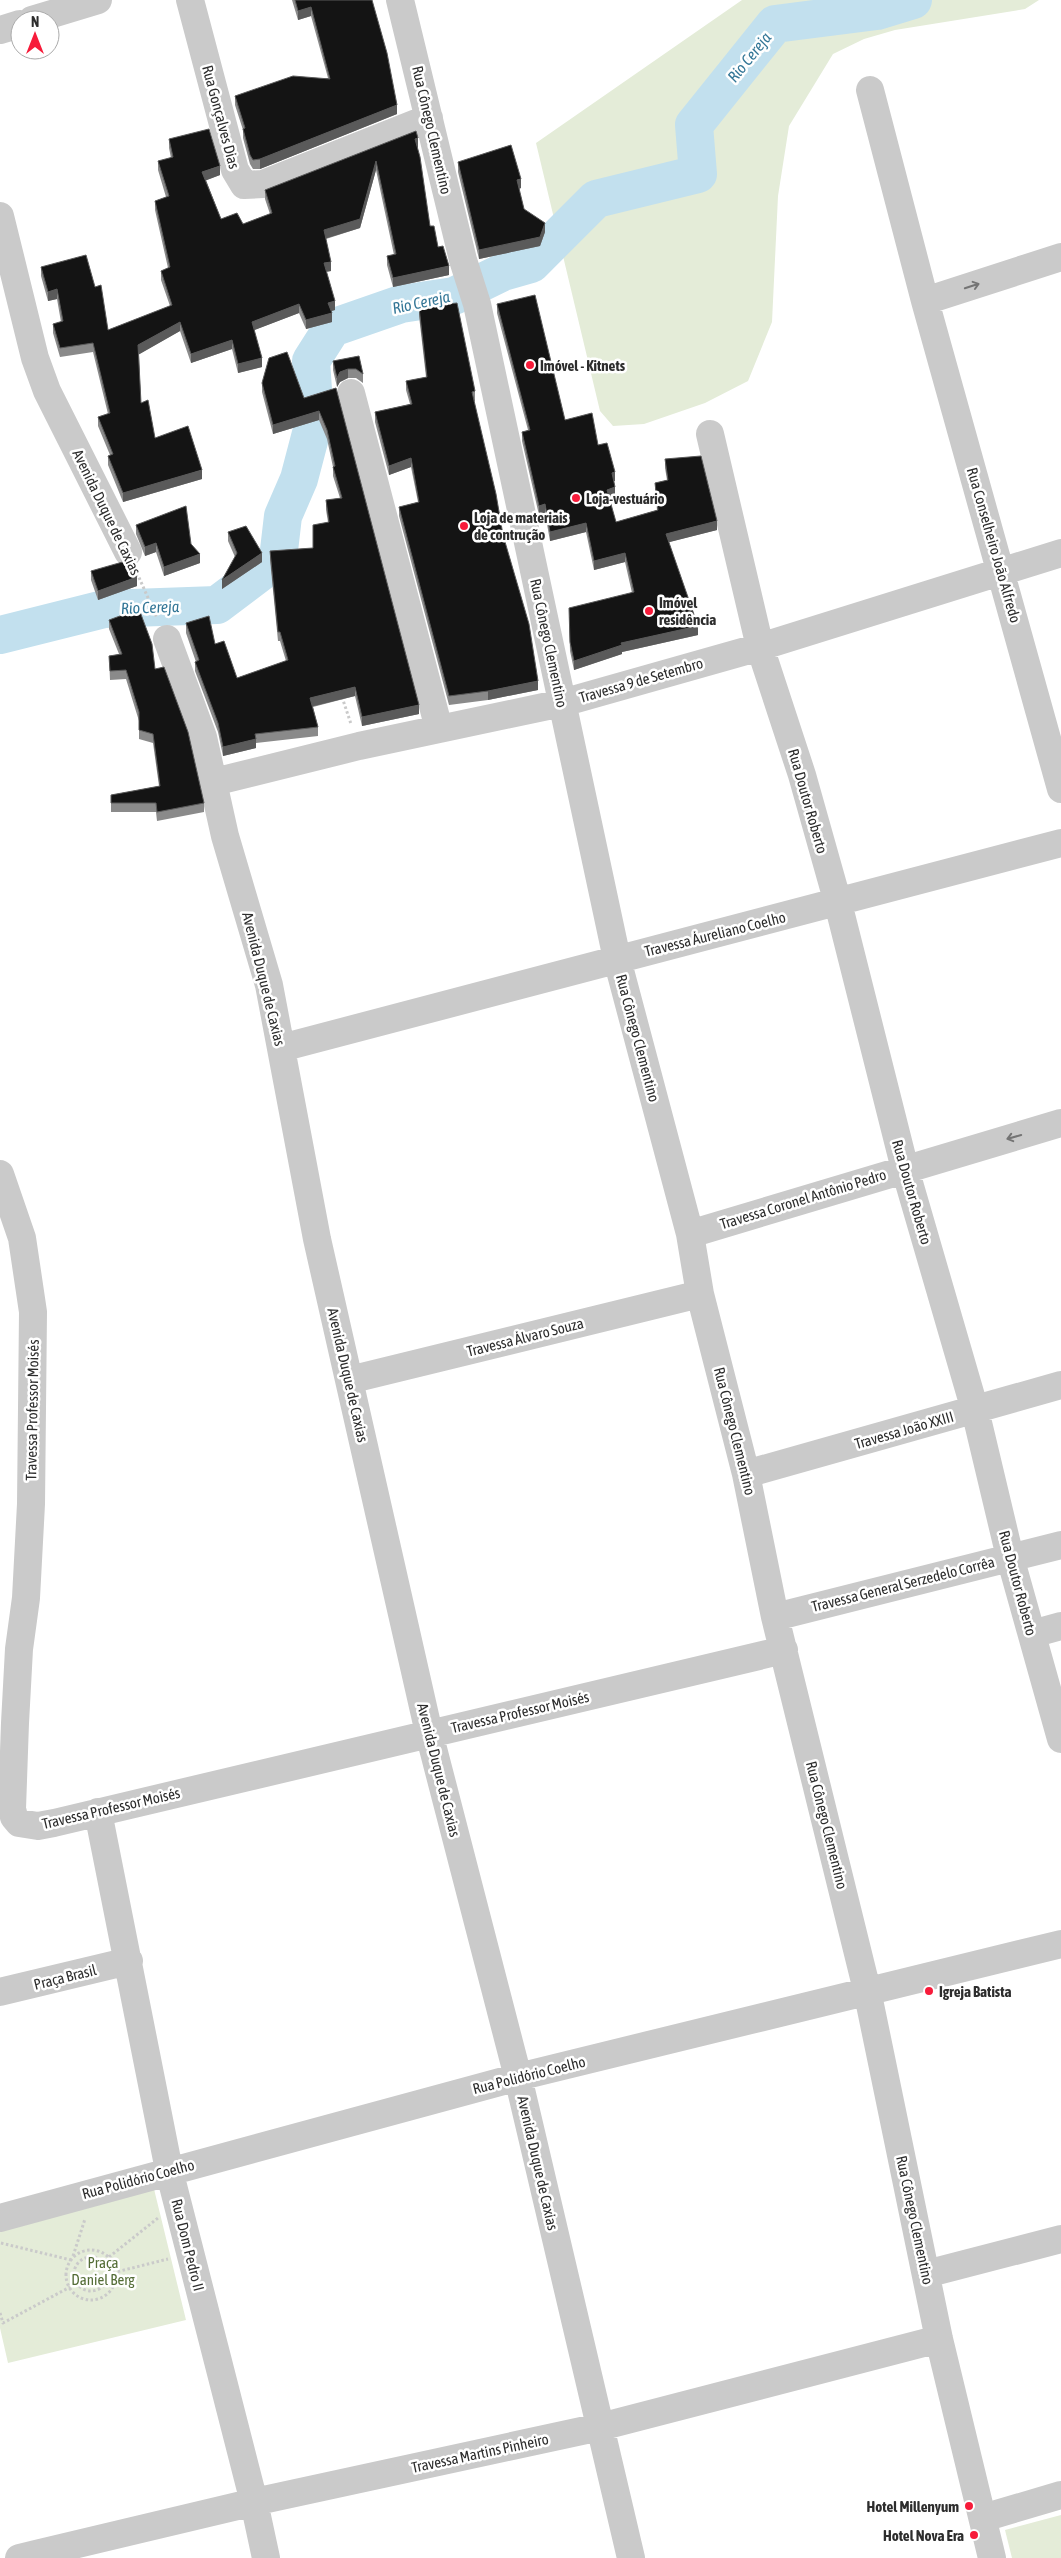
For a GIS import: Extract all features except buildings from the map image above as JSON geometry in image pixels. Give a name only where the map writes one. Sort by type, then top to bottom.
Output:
[{"type":"street","points":[[60,12],[98,0]]},
{"type":"street","name":"Rua Gonçalves Dias","points":[[190,0],[235,170],[244,185],[262,184],[429,118]]},
{"type":"street","name":"Rua Cônego Clementino","points":[[400,0],[463,260],[477,304],[617,958],[690,1234],[700,1294],[746,1474],[775,1617],[867,1990],[939,2338],[992,2558]]},
{"type":"street","name":"Rua Conselheiro João Alfredo","points":[[870,90],[925,302],[1002,571],[1061,788]]},
{"type":"street","name":"Avenida Duque de Caxias","points":[[0,216],[38,366],[63,424],[128,552]]},
{"type":"street","points":[[925,302],[1061,257]]},
{"type":"street","points":[[351,393],[439,729]]},
{"type":"street","name":"Rua Doutor Roberto","points":[[710,434],[760,646],[802,775],[838,903],[905,1169],[975,1410],[1010,1557],[1061,1739]]},
{"type":"street","name":"Travessa 9 de Setembro","points":[[214,782],[359,746],[562,703],[760,646],[1061,553]]},
{"type":"street","name":"Avenida Duque de Caxias","points":[[167,639],[203,737],[225,836],[269,985],[316,1239],[429,1733],[518,2078],[631,2558]]},
{"type":"street","name":"Travessa Áureliano Coelho","points":[[281,1048],[617,958],[838,903],[1061,843]]},
{"type":"street","name":"Travessa Coronel Antônio Pedro","points":[[690,1234],[1061,1123]]},
{"type":"street","name":"Travessa Professor Moisés","points":[[0,1174],[22,1238],[33,1312],[31,1504],[26,1598],[19,1649],[14,1723],[12,1809],[14,1817],[19,1823],[38,1826],[784,1650]]},
{"type":"street","name":"Travessa Álvaro Souza","points":[[349,1380],[700,1294]]},
{"type":"street","name":"Travessa João XXIII","points":[[746,1474],[1061,1385]]},
{"type":"street","name":"Travessa General Serzedelo Corrêa","points":[[775,1617],[1061,1545]]},
{"type":"street","points":[[1032,1634],[1061,1626]]},
{"type":"street","name":"Rua Dom Pedro II","points":[[98,1812],[169,2170],[254,2502],[266,2558]]},
{"type":"street","name":"Rua Polidório Coelho","points":[[0,2218],[169,2170],[518,2078],[867,1990],[1061,1944]]},
{"type":"street","name":"Praça Brasil","points":[[0,1992],[129,1961]]},
{"type":"street","points":[[926,2274],[1061,2239]]},
{"type":"street","name":"Travessa Martins Pinheiro","points":[[19,2558],[254,2502],[600,2427],[939,2338]]},
{"type":"street","points":[[983,2518],[1061,2495]]},
{"type":"path","name":"Avenida Duque de Caxias","points":[[128,552],[167,639]]},
{"type":"path","points":[[340,690],[359,746]]},
{"type":"path","points":[[110,2256],[164,2212]]},
{"type":"path","points":[[75,2220],[94,2216]]},
{"type":"path","points":[[72,2258],[80,2251],[91,2249],[110,2256],[117,2275],[110,2293],[91,2301],[72,2294],[64,2275],[72,2258],[85,2218]]},
{"type":"path","points":[[0,2243],[72,2258]]},
{"type":"path","points":[[108,2274],[190,2251]]},
{"type":"path","points":[[90,2256],[103,2262],[108,2274],[103,2287],[90,2292],[78,2287],[73,2274],[78,2262],[90,2256]]},
{"type":"path","points":[[0,2313],[2,2324],[70,2287]]},
{"type":"green space","points":[[742,0],[1039,0],[1025,9],[895,30],[864,39],[833,54],[789,126],[778,196],[772,322],[748,381],[705,403],[644,424],[613,426],[600,411],[536,143]]},
{"type":"green space","name":"Praça Daniel Berg","points":[[154,2189],[186,2320],[8,2363],[0,2328],[0,2225]]},
{"type":"green space","points":[[1061,2515],[1061,2558],[1012,2558],[1005,2530]]},
{"type":"waterway","name":"Rio Cereja","points":[[0,635],[104,609],[217,605],[278,559],[283,516],[299,479],[315,418],[311,361],[332,328],[401,304],[454,296],[503,272],[531,264],[596,199],[698,174],[694,125],[775,24],[877,11],[913,0]]},
{"type":"place","name":"Imóvel - Kitnets","points":[[530,365]]},
{"type":"place","name":"Loja-vestuário","points":[[576,498]]},
{"type":"place","name":"Loja de materiais de contrução","points":[[464,526]]},
{"type":"place","name":"Imóvel residência","points":[[649,611]]},
{"type":"place","name":"Igreja Batista","points":[[929,1991]]},
{"type":"place","name":"Hotel Millenyum","points":[[969,2506]]},
{"type":"place","name":"Hotel Nova Era","points":[[974,2535]]}]
